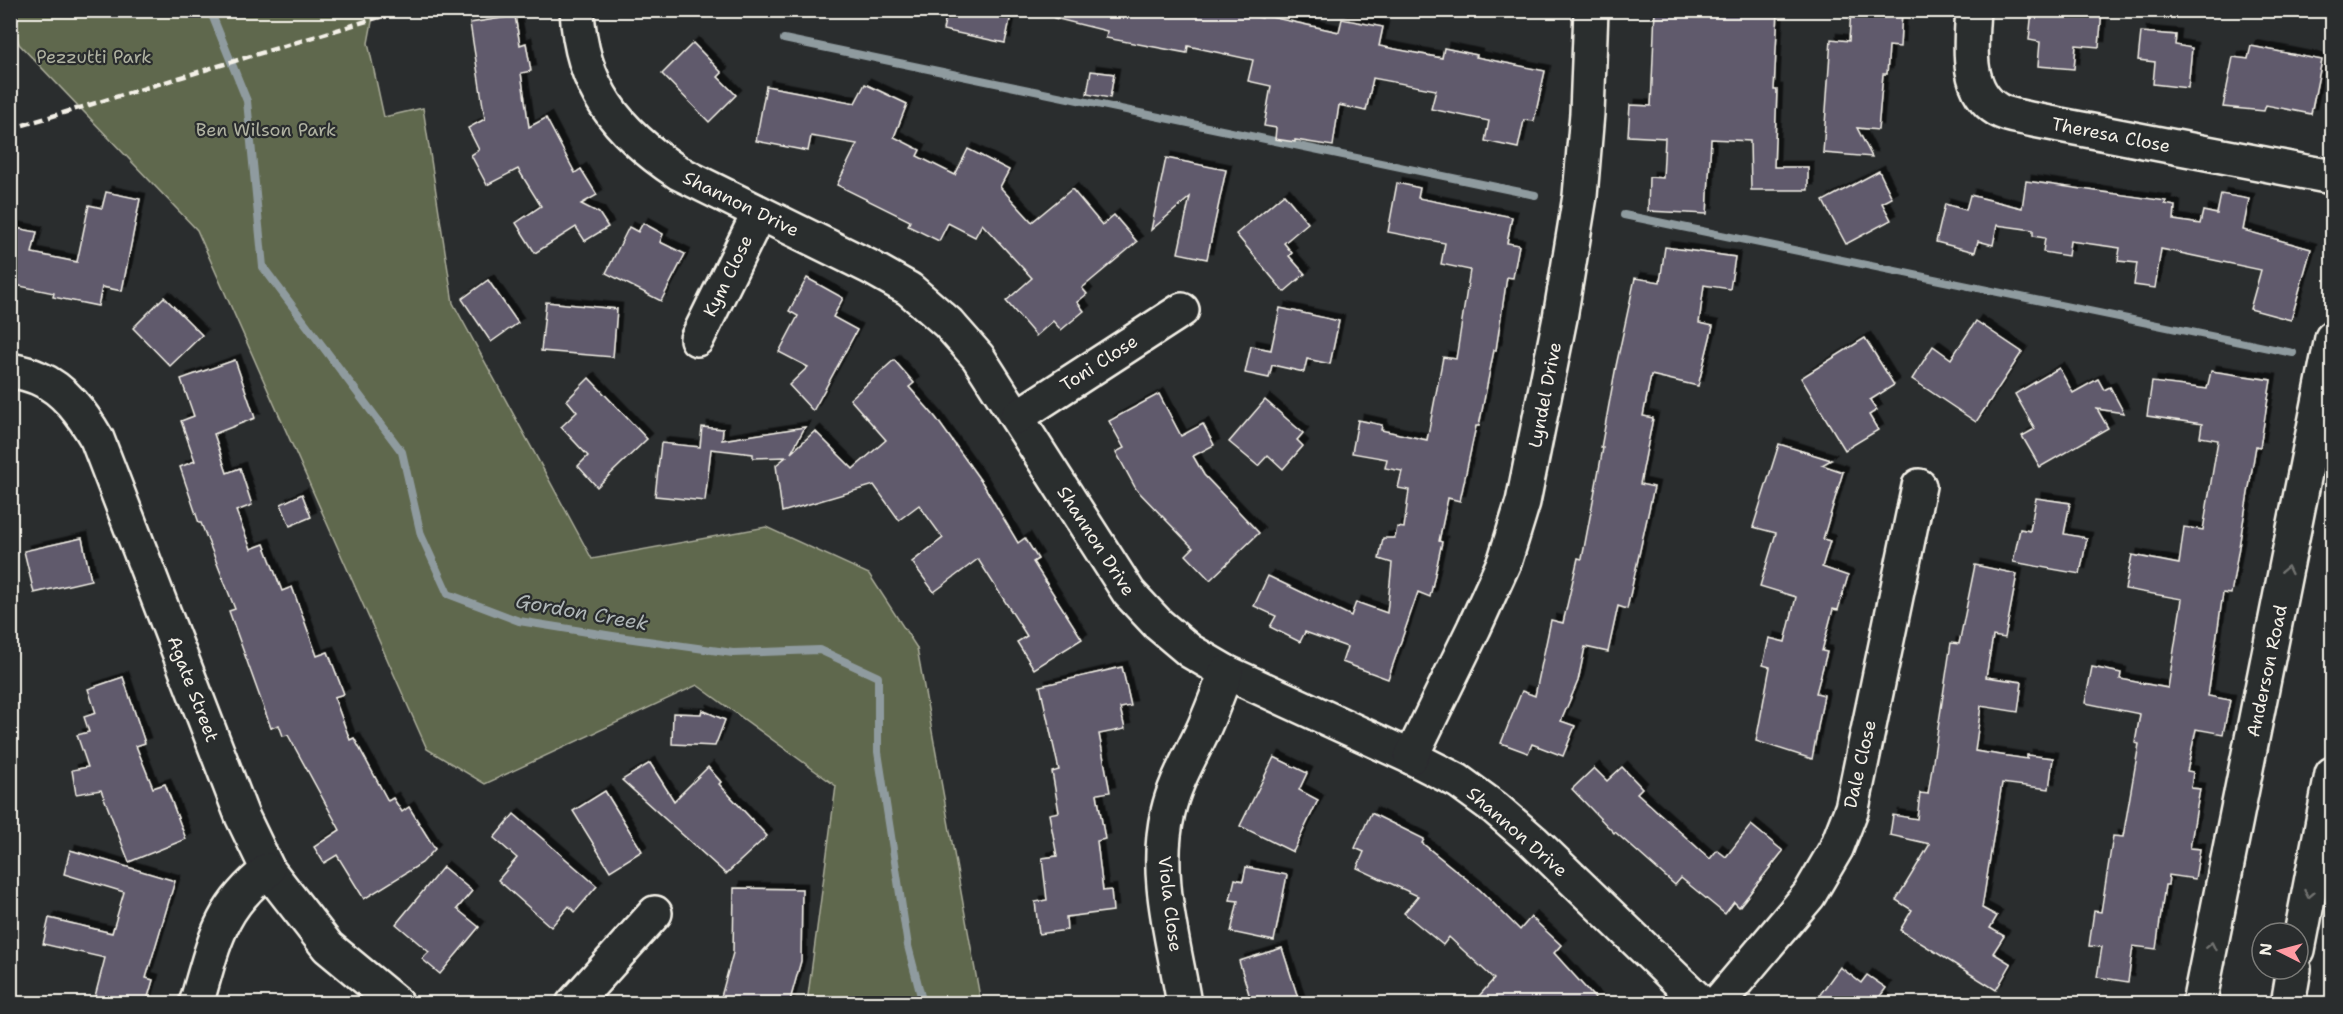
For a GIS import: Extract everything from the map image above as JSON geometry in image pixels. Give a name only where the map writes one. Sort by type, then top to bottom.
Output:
[{"type":"street","name":"Shannon Drive","points":[[577,10],[579,37],[588,69],[602,100],[619,125],[651,155],[679,173],[870,267],[909,289],[948,323],[978,357],[1129,593],[1158,624],[1190,651],[1226,672],[1458,781],[1495,808],[1533,841],[1702,1004]]},
{"type":"street","name":"Lyndel Drive","points":[[1411,757],[1505,560],[1523,502],[1560,318],[1580,196],[1587,113],[1591,10]]},
{"type":"street","name":"Theresa Close","points":[[1973,10],[1972,66],[1976,86],[1998,110],[2056,124],[2332,177]]},
{"type":"street","name":"Kym Close","points":[[697,339],[759,213]]},
{"type":"street","name":"Toni Close","points":[[1017,417],[1182,310]]},
{"type":"street","name":"Anderson Road","points":[[2199,1004],[2321,462],[2332,338]]},
{"type":"street","name":"Agate Street","points":[[11,372],[40,379],[63,394],[81,413],[97,439],[242,816],[268,870],[328,947],[397,1004]]},
{"type":"street","name":"Dale Close","points":[[1717,1004],[1809,895],[1836,849],[1852,808],[1919,486]]},
{"type":"street","name":"Viola Close","points":[[1184,1004],[1163,878],[1163,844],[1168,812],[1179,778],[1201,735],[1226,672]]},
{"type":"street","points":[[2304,921],[2332,774]]},
{"type":"street","points":[[196,1004],[219,928],[234,902],[268,870]]},
{"type":"street","points":[[573,1004],[655,913]]},
{"type":"street","points":[[2288,1004],[2292,981]]},
{"type":"green space","name":"Ben Wilson Park","points":[[10,11],[374,11],[368,43],[384,117],[423,108],[453,303],[592,559],[766,527],[869,574],[917,648],[981,1003],[807,1003],[836,786],[697,685],[485,784],[427,749],[197,230],[19,44]]},
{"type":"building","points":[[947,10],[1012,10],[1005,43],[943,30]]},
{"type":"building","points":[[1055,10],[1223,10],[1262,18],[1262,15],[1339,32],[1342,19],[1383,27],[1379,46],[1442,58],[1444,48],[1545,71],[1534,121],[1524,120],[1518,148],[1485,141],[1489,121],[1431,109],[1436,90],[1373,78],[1366,111],[1339,105],[1333,146],[1295,140],[1295,142],[1275,139],[1276,128],[1264,126],[1271,86],[1248,81],[1253,60],[1188,46],[1187,53],[1106,38],[1107,31],[1054,18]]},
{"type":"building","points":[[1655,10],[1778,10],[1774,90],[1777,90],[1774,167],[1808,167],[1808,190],[1751,190],[1750,141],[1711,139],[1707,214],[1648,211],[1649,177],[1663,178],[1665,138],[1628,136],[1630,105],[1651,106]]},
{"type":"building","points":[[1851,10],[1902,10],[1900,47],[1889,46],[1887,74],[1883,74],[1878,130],[1857,128],[1872,157],[1823,153],[1831,39],[1849,41]]},
{"type":"building","points":[[2032,10],[2102,10],[2099,47],[2076,45],[2074,69],[2038,66],[2040,42],[2029,40]]},
{"type":"building","points":[[515,16],[520,45],[526,43],[531,71],[521,73],[529,127],[546,118],[575,173],[581,169],[597,195],[581,204],[599,213],[608,227],[585,241],[576,227],[535,253],[516,223],[541,206],[518,169],[487,185],[471,155],[479,150],[468,128],[485,119],[470,23]]},
{"type":"building","points":[[2141,32],[2176,35],[2175,45],[2192,48],[2188,88],[2153,84],[2155,62],[2138,60]]},
{"type":"building","points":[[693,43],[722,73],[718,77],[736,95],[709,122],[662,74]]},
{"type":"building","points":[[2251,46],[2322,60],[2311,114],[2266,105],[2264,111],[2223,107],[2233,57],[2248,59]]},
{"type":"building","points":[[1091,71],[1114,74],[1110,98],[1087,94]]},
{"type":"building","points":[[865,84],[907,104],[894,137],[920,150],[917,156],[955,175],[968,149],[1009,170],[1000,187],[1032,222],[1072,189],[1102,225],[1114,215],[1137,242],[1082,288],[1087,294],[1077,302],[1084,311],[1061,330],[1053,321],[1036,336],[1006,301],[1032,278],[982,224],[975,237],[948,223],[939,241],[908,226],[910,221],[837,185],[857,144],[811,136],[808,151],[756,141],[766,86],[855,103]]},
{"type":"building","points":[[1166,158],[1226,170],[1207,259],[1178,253],[1190,197],[1151,230]]},
{"type":"building","points":[[1879,171],[1892,198],[1882,203],[1891,220],[1846,244],[1823,201]]},
{"type":"building","points":[[2026,181],[2166,201],[2165,204],[2175,206],[2174,220],[2200,224],[2203,211],[2217,214],[2221,194],[2249,199],[2243,230],[2311,249],[2291,320],[2250,309],[2261,270],[2161,249],[2155,288],[2134,285],[2137,263],[2118,261],[2120,248],[2070,241],[2068,256],[2043,252],[2045,238],[2033,236],[2033,230],[1997,225],[1993,245],[1978,241],[1975,252],[1936,242],[1945,204],[1966,210],[1970,195],[2022,208]]},
{"type":"building","points":[[1397,183],[1420,188],[1418,198],[1512,217],[1507,243],[1519,245],[1513,278],[1507,277],[1496,350],[1494,350],[1479,426],[1476,426],[1460,501],[1448,498],[1439,541],[1442,542],[1430,597],[1418,592],[1388,679],[1342,662],[1347,647],[1305,632],[1300,642],[1270,627],[1276,616],[1254,606],[1268,576],[1351,616],[1356,602],[1387,613],[1392,563],[1379,559],[1383,538],[1395,538],[1397,527],[1404,528],[1409,490],[1398,488],[1402,471],[1385,468],[1387,459],[1352,453],[1358,420],[1382,425],[1381,430],[1427,440],[1443,357],[1456,359],[1470,270],[1441,264],[1445,243],[1388,232]]},
{"type":"building","points":[[106,192],[140,199],[122,291],[102,287],[98,306],[53,297],[54,293],[10,284],[10,227],[37,232],[32,253],[77,262],[89,205],[102,208]]},
{"type":"building","points":[[1284,194],[1308,223],[1284,243],[1292,253],[1289,256],[1305,274],[1284,292],[1236,234]]},
{"type":"building","points":[[643,223],[663,234],[660,242],[685,254],[661,301],[606,273],[629,227],[638,232]]},
{"type":"building","points":[[1665,247],[1735,257],[1730,289],[1704,285],[1699,323],[1713,326],[1698,386],[1651,375],[1643,416],[1653,418],[1640,484],[1654,487],[1627,609],[1618,606],[1608,652],[1585,647],[1578,681],[1561,721],[1575,726],[1563,756],[1532,744],[1528,753],[1501,743],[1522,691],[1535,696],[1551,620],[1563,623],[1578,558],[1582,559],[1616,366],[1635,278],[1660,282]]},
{"type":"building","points":[[807,278],[843,298],[833,317],[857,330],[813,411],[789,385],[808,367],[779,352],[798,316],[789,311]]},
{"type":"building","points":[[488,280],[518,323],[491,342],[462,299]]},
{"type":"building","points":[[164,297],[202,335],[170,366],[133,328]]},
{"type":"building","points":[[546,302],[617,309],[613,357],[541,351]]},
{"type":"building","points":[[1280,308],[1339,321],[1330,364],[1307,359],[1304,372],[1272,365],[1269,378],[1245,373],[1251,346],[1271,350]]},
{"type":"building","points":[[1976,321],[2022,352],[1976,422],[1912,379],[1933,346],[1951,359]]},
{"type":"building","points":[[1865,338],[1894,385],[1870,400],[1877,410],[1869,415],[1878,430],[1845,450],[1801,378]]},
{"type":"building","points":[[235,360],[255,418],[214,434],[227,473],[240,468],[252,505],[236,511],[251,549],[264,544],[282,591],[292,587],[317,656],[328,652],[344,694],[334,697],[350,740],[354,738],[388,801],[393,798],[402,812],[409,807],[435,849],[422,863],[364,899],[337,855],[324,863],[314,847],[340,830],[288,735],[283,736],[279,725],[271,728],[229,611],[235,609],[201,523],[199,523],[180,467],[195,461],[181,421],[194,416],[181,379]]},
{"type":"building","points":[[894,360],[914,383],[909,387],[936,418],[983,484],[1018,543],[1025,538],[1038,559],[1033,562],[1082,639],[1034,669],[1017,642],[1027,636],[978,559],[934,592],[912,562],[943,538],[919,505],[899,520],[874,485],[782,512],[776,465],[786,457],[753,458],[753,454],[711,449],[705,501],[655,496],[661,443],[700,447],[702,427],[723,429],[722,440],[805,427],[791,453],[815,431],[853,469],[886,440],[850,399]]},
{"type":"building","points":[[2059,368],[2073,393],[2098,379],[2104,390],[2110,387],[2124,413],[2097,409],[2108,428],[2040,467],[2022,436],[2035,429],[2015,394]]},
{"type":"building","points":[[2211,371],[2271,380],[2260,447],[2256,446],[2231,594],[2223,593],[2208,696],[2230,700],[2223,734],[2196,729],[2187,771],[2193,772],[2191,788],[2200,789],[2190,848],[2200,849],[2195,879],[2169,875],[2168,885],[2165,885],[2156,949],[2133,946],[2128,982],[2097,977],[2102,947],[2089,946],[2094,911],[2101,912],[2113,836],[2123,837],[2139,744],[2135,743],[2140,714],[2085,703],[2092,667],[2121,673],[2120,679],[2168,688],[2182,599],[2125,589],[2132,555],[2179,564],[2184,527],[2203,530],[2218,440],[2200,437],[2202,424],[2147,416],[2152,382],[2207,389]]},
{"type":"building","points":[[589,378],[647,439],[597,487],[578,466],[588,456],[561,427],[577,412],[567,400]]},
{"type":"building","points":[[1159,394],[1181,436],[1203,424],[1214,445],[1193,456],[1204,475],[1259,533],[1210,580],[1186,555],[1193,548],[1136,489],[1116,452],[1124,448],[1109,421]]},
{"type":"building","points":[[1265,400],[1303,433],[1297,440],[1303,446],[1283,469],[1268,455],[1258,466],[1229,442]]},
{"type":"building","points":[[1779,444],[1831,460],[1822,465],[1843,472],[1823,539],[1830,541],[1822,567],[1848,576],[1838,610],[1833,609],[1822,651],[1827,652],[1816,693],[1824,695],[1812,759],[1756,741],[1770,667],[1763,665],[1769,638],[1785,642],[1796,597],[1760,586],[1776,533],[1753,527]]},
{"type":"building","points":[[302,494],[311,517],[290,526],[281,504]]},
{"type":"building","points":[[2036,498],[2070,503],[2064,534],[2087,538],[2080,574],[2013,562],[2020,529],[2030,531]]},
{"type":"building","points":[[82,538],[91,580],[34,593],[24,551]]},
{"type":"building","points":[[1975,565],[2017,574],[2005,638],[1993,636],[1986,677],[2022,682],[2018,712],[1981,706],[1975,751],[2027,759],[2027,755],[2053,758],[2049,789],[2002,783],[1982,908],[1997,916],[1990,928],[2004,936],[1993,953],[2011,964],[1996,990],[1900,930],[1912,910],[1896,900],[1930,844],[1890,835],[1893,815],[1917,819],[1920,793],[1928,794],[1951,643],[1959,644]]},
{"type":"building","points":[[1122,667],[1131,706],[1120,708],[1125,729],[1099,734],[1110,792],[1097,794],[1105,839],[1097,841],[1103,891],[1111,890],[1113,911],[1066,917],[1067,930],[1039,934],[1035,902],[1047,900],[1042,858],[1057,856],[1049,814],[1059,812],[1052,772],[1059,770],[1040,686]]},
{"type":"building","points":[[123,677],[145,743],[136,746],[153,788],[165,784],[186,839],[129,862],[101,790],[76,794],[72,770],[88,767],[77,735],[89,732],[84,717],[96,713],[88,689]]},
{"type":"building","points":[[702,710],[725,720],[715,746],[672,744],[673,713],[701,714]]},
{"type":"building","points":[[1274,757],[1307,773],[1299,790],[1318,800],[1293,852],[1240,826]]},
{"type":"building","points":[[650,763],[674,801],[708,767],[721,782],[719,784],[767,836],[726,874],[622,780]]},
{"type":"building","points":[[1622,767],[1642,788],[1637,793],[1710,859],[1717,850],[1726,857],[1751,825],[1783,851],[1739,907],[1734,902],[1725,914],[1681,878],[1675,885],[1614,833],[1572,789],[1594,768],[1607,781]]},
{"type":"building","points":[[605,791],[642,851],[610,871],[573,811]]},
{"type":"building","points":[[1371,813],[1424,839],[1422,843],[1480,890],[1520,930],[1531,917],[1561,945],[1554,953],[1600,1004],[1472,1004],[1494,979],[1449,937],[1443,945],[1404,913],[1418,896],[1357,868],[1364,852],[1355,848]]},
{"type":"building","points":[[514,814],[597,886],[575,912],[569,906],[551,927],[498,880],[517,858],[494,838]]},
{"type":"building","points":[[70,850],[175,881],[146,978],[153,980],[146,1004],[93,1004],[105,958],[43,944],[49,918],[112,933],[124,892],[64,874]]},
{"type":"building","points":[[443,867],[472,891],[457,909],[479,927],[440,974],[422,959],[429,952],[396,924]]},
{"type":"building","points":[[1246,867],[1287,875],[1274,941],[1231,932],[1238,901],[1230,900],[1235,879],[1243,881]]},
{"type":"building","points":[[734,888],[802,889],[801,961],[789,1004],[719,1004],[733,953]]},
{"type":"building","points":[[1282,948],[1300,1004],[1252,1004],[1239,961]]},
{"type":"building","points":[[1840,967],[1861,983],[1867,975],[1886,988],[1880,996],[1890,1004],[1813,1004]]},
{"type":"waterway","name":"Gordon Creek","points":[[210,10],[247,101],[263,267],[402,452],[421,535],[448,594],[519,621],[619,637],[733,653],[820,650],[878,677],[878,752],[908,946],[923,1004]]},
{"type":"waterway","points":[[784,39],[1535,195]]},
{"type":"waterway","points":[[1624,215],[2293,353]]},
{"type":"railway","points":[[10,129],[403,10]]},
{"type":"park label","name":"Pezzutti Park","points":[[94,57]]}]
